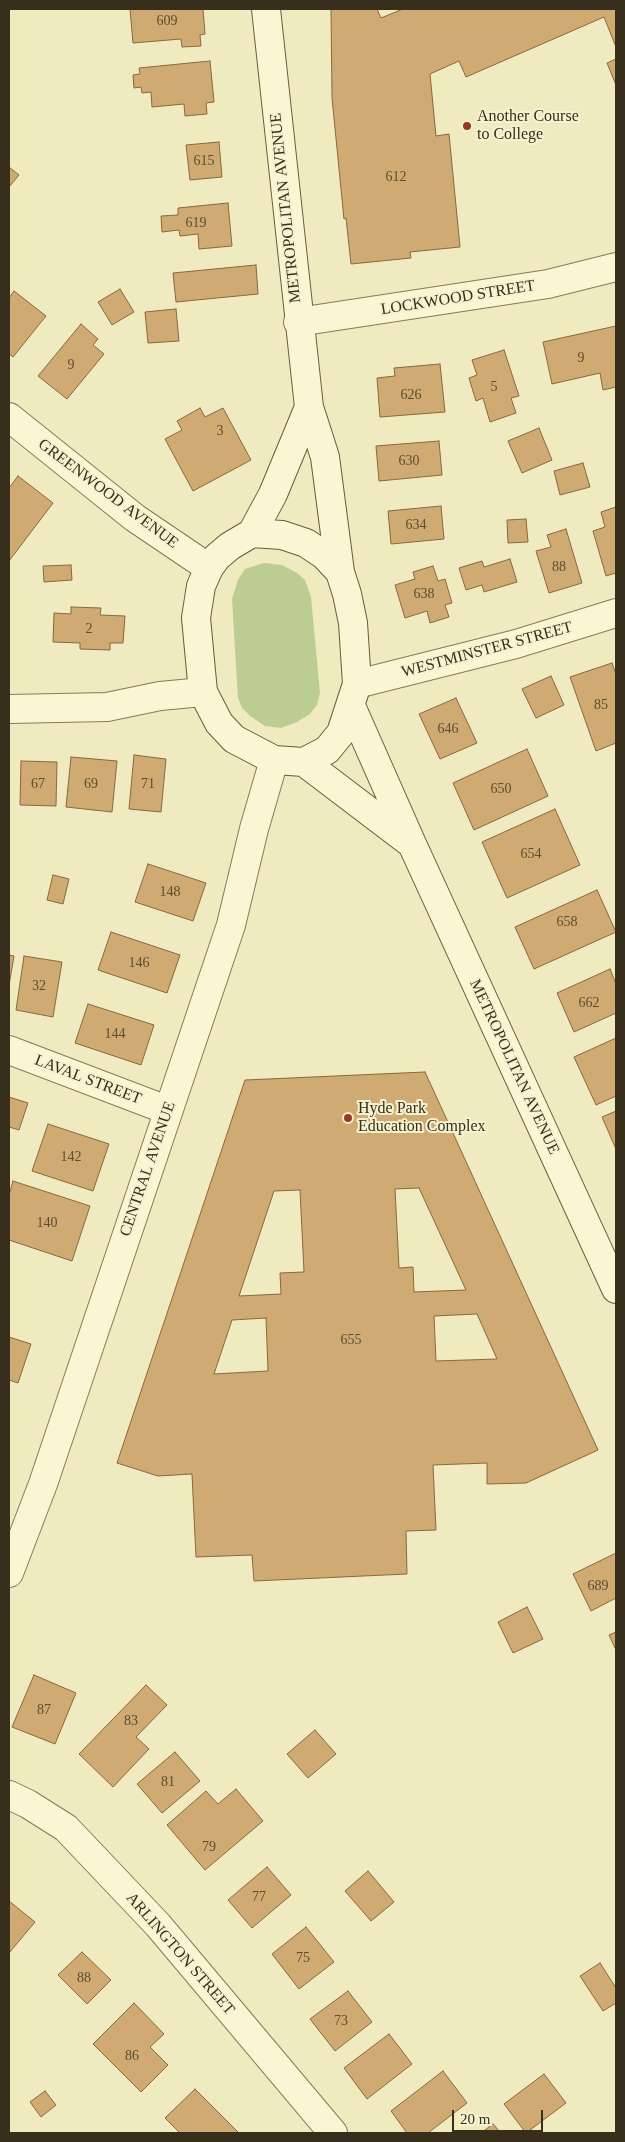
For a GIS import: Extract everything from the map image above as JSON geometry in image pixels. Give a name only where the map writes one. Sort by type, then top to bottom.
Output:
[{"type":"street","name":"METROPOLITAN AVENUE","points":[[266,9],[298,322],[309,407],[325,458],[340,572],[353,623],[354,695],[412,844],[616,1289]]},
{"type":"street","name":"LOCKWOOD STREET","points":[[298,322],[548,284],[616,267]]},
{"type":"street","points":[[309,407],[276,486],[252,533],[230,546],[217,557],[209,568],[201,586],[196,618],[203,692],[219,723],[234,739],[274,760],[304,762],[327,750],[341,733],[354,695]]},
{"type":"street","name":"GREENWOOD AVENUE","points":[[9,418],[135,518],[209,568]]},
{"type":"street","points":[[252,533],[282,535],[306,543],[324,554],[340,572]]},
{"type":"street","name":"WESTMINSTER STREET","points":[[354,695],[616,613]]},
{"type":"street","points":[[9,709],[107,707],[160,696],[203,692]]},
{"type":"street","name":"CENTRAL AVENUE","points":[[9,1573],[46,1475],[167,1110],[231,925],[254,829],[274,760]]},
{"type":"street","name":"METROPOLITAN AVENUE","points":[[304,762],[412,844]]},
{"type":"street","name":"LAVAL STREET","points":[[9,1050],[167,1110]]},
{"type":"street","name":"ARLINGTON STREET","points":[[10,1797],[28,1804],[66,1828],[152,1918],[334,2133]]},
{"type":"green space","points":[[264,563],[282,565],[297,573],[305,580],[311,597],[320,693],[317,705],[310,714],[297,722],[281,728],[265,726],[250,716],[242,708],[238,698],[232,599],[238,580],[245,569]]},
{"type":"building","points":[[130,9],[203,9],[205,34],[200,35],[201,46],[182,47],[181,39],[133,43]]},
{"type":"building","points":[[331,9],[377,9],[381,18],[403,9],[616,9],[616,47],[604,17],[466,77],[459,61],[430,74],[436,136],[449,134],[460,247],[410,252],[411,258],[351,264],[346,218],[344,219],[332,98]]},
{"type":"building","points":[[616,59],[616,85],[607,63]]},
{"type":"building","points":[[210,61],[214,102],[206,103],[207,114],[185,116],[184,104],[152,107],[151,92],[142,93],[141,87],[134,88],[133,75],[140,74],[139,68]]},
{"type":"building","points":[[219,142],[222,177],[190,180],[186,145]]},
{"type":"building","points":[[9,167],[19,175],[9,187]]},
{"type":"building","points":[[228,203],[232,246],[199,249],[198,234],[180,236],[179,230],[162,232],[161,216],[178,215],[178,208]]},
{"type":"building","points":[[256,265],[258,294],[176,302],[173,273]]},
{"type":"building","points":[[120,289],[134,312],[112,325],[98,302]]},
{"type":"building","points":[[14,291],[46,316],[13,357],[9,354],[9,298]]},
{"type":"building","points":[[176,309],[179,341],[148,343],[145,312]]},
{"type":"building","points":[[81,324],[98,339],[93,345],[104,354],[67,399],[38,376]]},
{"type":"building","points":[[616,326],[616,387],[603,390],[600,373],[552,384],[543,342]]},
{"type":"building","points":[[504,350],[519,396],[511,398],[516,413],[490,422],[483,398],[476,401],[469,378],[477,375],[472,360]]},
{"type":"building","points":[[440,364],[445,412],[380,417],[377,378],[395,376],[394,368]]},
{"type":"building","points":[[200,408],[205,417],[223,408],[251,460],[193,491],[165,439],[182,430],[177,421]]},
{"type":"building","points":[[539,428],[552,460],[522,473],[508,441]]},
{"type":"building","points":[[439,441],[442,475],[379,481],[376,446]]},
{"type":"building","points":[[583,463],[590,487],[560,495],[554,471]]},
{"type":"building","points":[[18,476],[53,503],[9,561],[9,488]]},
{"type":"building","points":[[441,506],[444,539],[391,544],[388,511]]},
{"type":"building","points":[[616,507],[616,573],[606,576],[593,531],[605,527],[601,512]]},
{"type":"building","points":[[526,519],[528,542],[508,543],[507,520]]},
{"type":"building","points":[[566,529],[582,583],[549,593],[536,551],[551,547],[547,535]]},
{"type":"building","points":[[510,559],[517,582],[484,592],[482,585],[466,590],[459,568],[482,561],[484,567]]},
{"type":"building","points":[[71,565],[72,580],[44,582],[43,566]]},
{"type":"building","points":[[433,566],[438,581],[445,579],[452,603],[445,605],[449,617],[430,623],[427,611],[405,618],[395,585],[415,579],[413,572]]},
{"type":"building","points":[[71,607],[101,608],[100,615],[125,616],[123,643],[110,643],[110,650],[80,649],[80,643],[53,642],[54,613],[71,614]]},
{"type":"building","points":[[612,663],[616,674],[616,743],[596,751],[570,677]]},
{"type":"building","points":[[551,676],[564,705],[536,718],[522,689]]},
{"type":"building","points":[[456,698],[477,743],[440,759],[419,714]]},
{"type":"building","points":[[527,749],[548,796],[474,830],[453,783]]},
{"type":"building","points":[[134,755],[166,759],[161,812],[129,809]]},
{"type":"building","points":[[71,757],[117,761],[112,812],[66,807]]},
{"type":"building","points":[[21,761],[57,762],[56,806],[20,805]]},
{"type":"building","points":[[555,809],[580,865],[507,898],[482,842]]},
{"type":"building","points":[[148,864],[206,883],[193,921],[135,902]]},
{"type":"building","points":[[53,875],[69,879],[63,904],[47,900]]},
{"type":"building","points":[[597,890],[616,932],[534,969],[515,927]]},
{"type":"building","points":[[111,932],[180,955],[167,993],[98,970]]},
{"type":"building","points":[[9,955],[14,956],[9,985]]},
{"type":"building","points":[[24,956],[62,962],[53,1017],[16,1010]]},
{"type":"building","points":[[610,969],[616,984],[616,1013],[574,1032],[557,993]]},
{"type":"building","points":[[88,1004],[154,1025],[141,1065],[75,1043]]},
{"type":"building","points":[[616,1038],[616,1096],[596,1105],[574,1057]]},
{"type":"building","points":[[425,1072],[598,1450],[526,1483],[487,1484],[487,1463],[433,1465],[436,1530],[406,1531],[407,1574],[254,1581],[252,1555],[196,1557],[192,1474],[158,1476],[117,1463],[245,1080]],"holes":[[[419,1188],[466,1290],[414,1292],[413,1267],[399,1268],[395,1189]],[[300,1190],[304,1272],[280,1273],[281,1294],[239,1296],[274,1191]],[[477,1314],[497,1359],[436,1361],[434,1316]],[[266,1318],[268,1371],[214,1374],[232,1320]]]},
{"type":"building","points":[[9,1097],[28,1103],[19,1130],[9,1127]]},
{"type":"building","points":[[616,1111],[616,1149],[602,1117]]},
{"type":"building","points":[[48,1124],[109,1144],[93,1191],[32,1171]]},
{"type":"building","points":[[13,1181],[90,1206],[72,1261],[9,1240],[9,1195]]},
{"type":"building","points":[[9,1337],[31,1344],[18,1383],[9,1380]]},
{"type":"building","points":[[616,1553],[616,1598],[591,1611],[573,1574]]},
{"type":"building","points":[[527,1607],[543,1639],[513,1653],[498,1622]]},
{"type":"building","points":[[616,1632],[616,1650],[609,1635]]},
{"type":"building","points":[[34,1675],[76,1693],[55,1744],[12,1727]]},
{"type":"building","points":[[146,1685],[167,1705],[136,1737],[149,1749],[113,1787],[79,1754]]},
{"type":"building","points":[[315,1730],[336,1754],[308,1778],[287,1754]]},
{"type":"building","points":[[175,1752],[200,1781],[162,1813],[137,1784]]},
{"type":"building","points":[[236,1789],[263,1821],[205,1870],[167,1825],[206,1791],[218,1804]]},
{"type":"building","points":[[267,1867],[291,1895],[252,1928],[228,1900]]},
{"type":"building","points":[[368,1871],[394,1902],[371,1921],[345,1891]]},
{"type":"building","points":[[9,1901],[35,1922],[9,1953]]},
{"type":"building","points":[[306,1927],[334,1962],[299,1989],[272,1954]]},
{"type":"building","points":[[82,1952],[111,1980],[87,2004],[58,1975]]},
{"type":"building","points":[[600,1963],[616,1988],[616,2003],[603,2011],[580,1976]]},
{"type":"building","points":[[348,1991],[372,2022],[335,2051],[310,2019]]},
{"type":"building","points":[[134,2003],[164,2034],[150,2047],[168,2065],[141,2092],[93,2044]]},
{"type":"building","points":[[389,2034],[412,2064],[367,2099],[344,2068]]},
{"type":"building","points":[[443,2071],[467,2103],[428,2133],[407,2133],[391,2111]]},
{"type":"building","points":[[544,2074],[566,2103],[526,2133],[504,2104]]},
{"type":"building","points":[[195,2089],[239,2133],[180,2133],[165,2118]]},
{"type":"building","points":[[45,2091],[56,2105],[41,2117],[30,2102]]},
{"type":"building","points":[[493,2124],[501,2133],[481,2133]]},
{"type":"place","name":"Another Course to College","points":[[467,126]]},
{"type":"place","name":"Hyde Park Education Complex","points":[[348,1118]]}]
